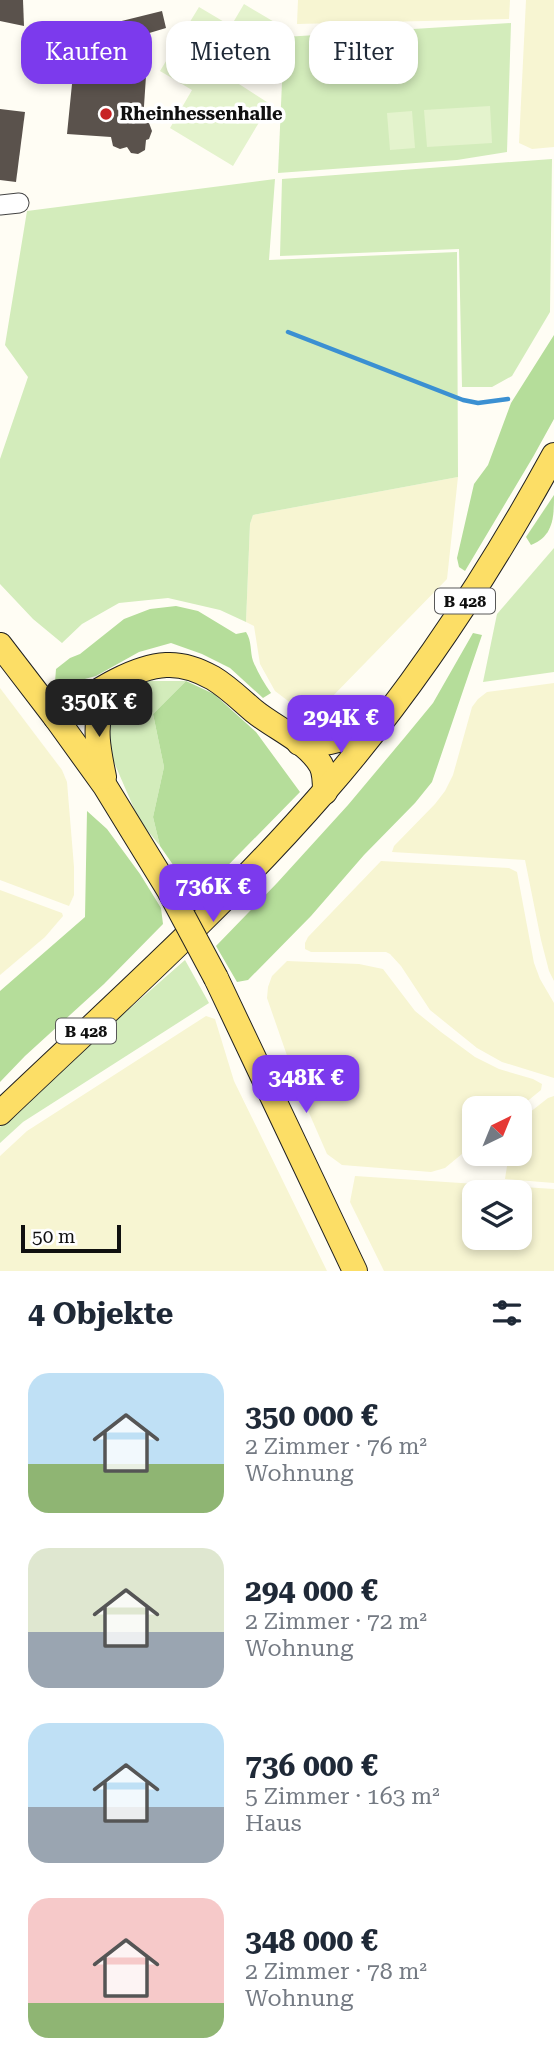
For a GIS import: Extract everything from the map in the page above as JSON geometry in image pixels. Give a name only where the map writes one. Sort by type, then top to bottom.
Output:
[{"type":"main road","name":"B 428","points":[[0,1113],[183,941],[324,792],[382,721],[437,646],[501,546],[554,455]]},
{"type":"main road","points":[[0,645],[106,786],[170,892],[216,978],[355,1271]]},
{"type":"main road","points":[[56,718],[93,693],[135,673],[162,665],[193,669],[225,685],[256,713],[299,743],[320,765],[324,774],[324,792]]},
{"type":"main road","points":[[56,718],[69,721],[88,715],[135,673]]},
{"type":"main road","points":[[101,705],[97,740],[106,786]]},
{"type":"main road","points":[[256,713],[324,792]]},
{"type":"main road","points":[[299,743],[318,745],[334,742],[382,721]]},
{"type":"shaded area","points":[[298,0],[510,0],[509,19],[309,21],[309,24],[297,24]]},
{"type":"shaded area","points":[[526,0],[554,0],[554,147],[532,149],[519,143]]},
{"type":"shaded area","points":[[458,477],[447,579],[326,703],[296,707],[275,691],[260,664],[254,626],[246,622],[250,524],[253,515]]},
{"type":"shaded area","points":[[554,683],[554,981],[541,940],[525,860],[392,852],[394,846],[445,791],[453,775],[472,707],[478,699],[487,692]]},
{"type":"shaded area","points":[[0,688],[62,770],[67,782],[74,867],[74,895],[69,906],[0,880]]},
{"type":"shaded area","points":[[381,861],[509,868],[517,872],[534,963],[554,1003],[554,1078],[502,1062],[477,1048],[430,1010],[390,954],[311,952],[305,949],[308,937]]},
{"type":"shaded area","points":[[0,890],[62,913],[63,916],[45,937],[0,975]]},
{"type":"shaded area","points":[[287,961],[359,964],[383,969],[415,1011],[441,1032],[475,1057],[499,1069],[542,1084],[541,1090],[532,1097],[462,1096],[462,1154],[445,1168],[431,1172],[342,1165],[327,1154],[299,1090],[267,998],[272,976]]},
{"type":"shaded area","points":[[206,1016],[215,1019],[234,1081],[327,1271],[0,1271],[0,1156],[27,1131]]},
{"type":"shaded area","points":[[554,1096],[554,1183],[505,1179],[507,1166],[532,1166],[532,1111]]},
{"type":"shaded area","points":[[355,1176],[462,1183],[462,1250],[532,1250],[532,1188],[554,1189],[554,1271],[384,1271],[350,1202]]},
{"type":"green space","points":[[244,4],[273,21],[234,21]]},
{"type":"green space","points":[[199,7],[223,21],[190,21]]},
{"type":"green space","points":[[511,23],[507,152],[457,160],[278,173],[282,84],[295,84],[295,36],[309,35],[309,84],[418,84],[418,29]]},
{"type":"green space","points":[[166,61],[166,75],[160,71]]},
{"type":"green space","points":[[182,84],[239,84],[270,104],[233,166],[170,128],[192,90]]},
{"type":"green space","points":[[490,106],[492,143],[427,147],[424,110]]},
{"type":"green space","points":[[412,111],[415,148],[390,150],[387,113]]},
{"type":"green space","points":[[552,159],[550,312],[512,376],[492,387],[462,387],[459,249],[280,256],[282,179]]},
{"type":"green space","points":[[275,179],[269,260],[457,252],[458,477],[253,515],[250,524],[246,622],[220,610],[168,598],[119,603],[82,624],[62,643],[33,619],[0,584],[0,459],[28,377],[5,345],[27,211]]},
{"type":"green space","points":[[554,335],[554,419],[465,571],[459,567],[457,558],[474,484],[488,465],[511,403]]},
{"type":"green space","points":[[554,495],[553,518],[548,531],[531,545],[526,537]]},
{"type":"green space","points":[[554,548],[554,672],[483,682],[497,614]]},
{"type":"green space","points":[[176,606],[198,611],[236,634],[246,632],[253,661],[271,693],[263,698],[230,668],[171,643],[139,652],[96,676],[70,683],[55,682],[56,669],[80,654],[124,619],[150,609]]},
{"type":"green space","points":[[473,633],[482,635],[432,782],[311,916],[248,980],[237,982],[216,946],[348,805],[433,703]]},
{"type":"green space","points":[[149,681],[186,681],[153,714],[164,767],[153,817],[160,846],[139,820],[110,753],[108,723],[124,695]]},
{"type":"green space","points":[[186,681],[214,694],[256,732],[300,792],[196,898],[160,846],[153,817],[164,767],[153,714]]},
{"type":"green space","points":[[87,811],[107,829],[140,874],[161,908],[163,924],[0,1082],[0,991],[85,917]]},
{"type":"green space","points":[[185,960],[209,1003],[23,1122],[0,1143],[0,1127]]},
{"type":"building","points":[[0,0],[23,0],[24,21],[21,21],[21,25],[0,21]]},
{"type":"building","points":[[162,11],[166,28],[152,32],[152,21],[122,21]]},
{"type":"building","name":"Rheinhessenhalle","points":[[72,84],[145,84],[143,121],[149,123],[152,131],[146,140],[145,150],[138,154],[131,153],[127,147],[120,149],[113,146],[111,137],[67,134]]},
{"type":"building","points":[[0,109],[25,112],[16,182],[0,180]]},
{"type":"waterway","points":[[288,332],[463,400],[478,403],[508,399]]},
{"type":"place","name":"Rheinhessenhalle","points":[[106,114]]}]
